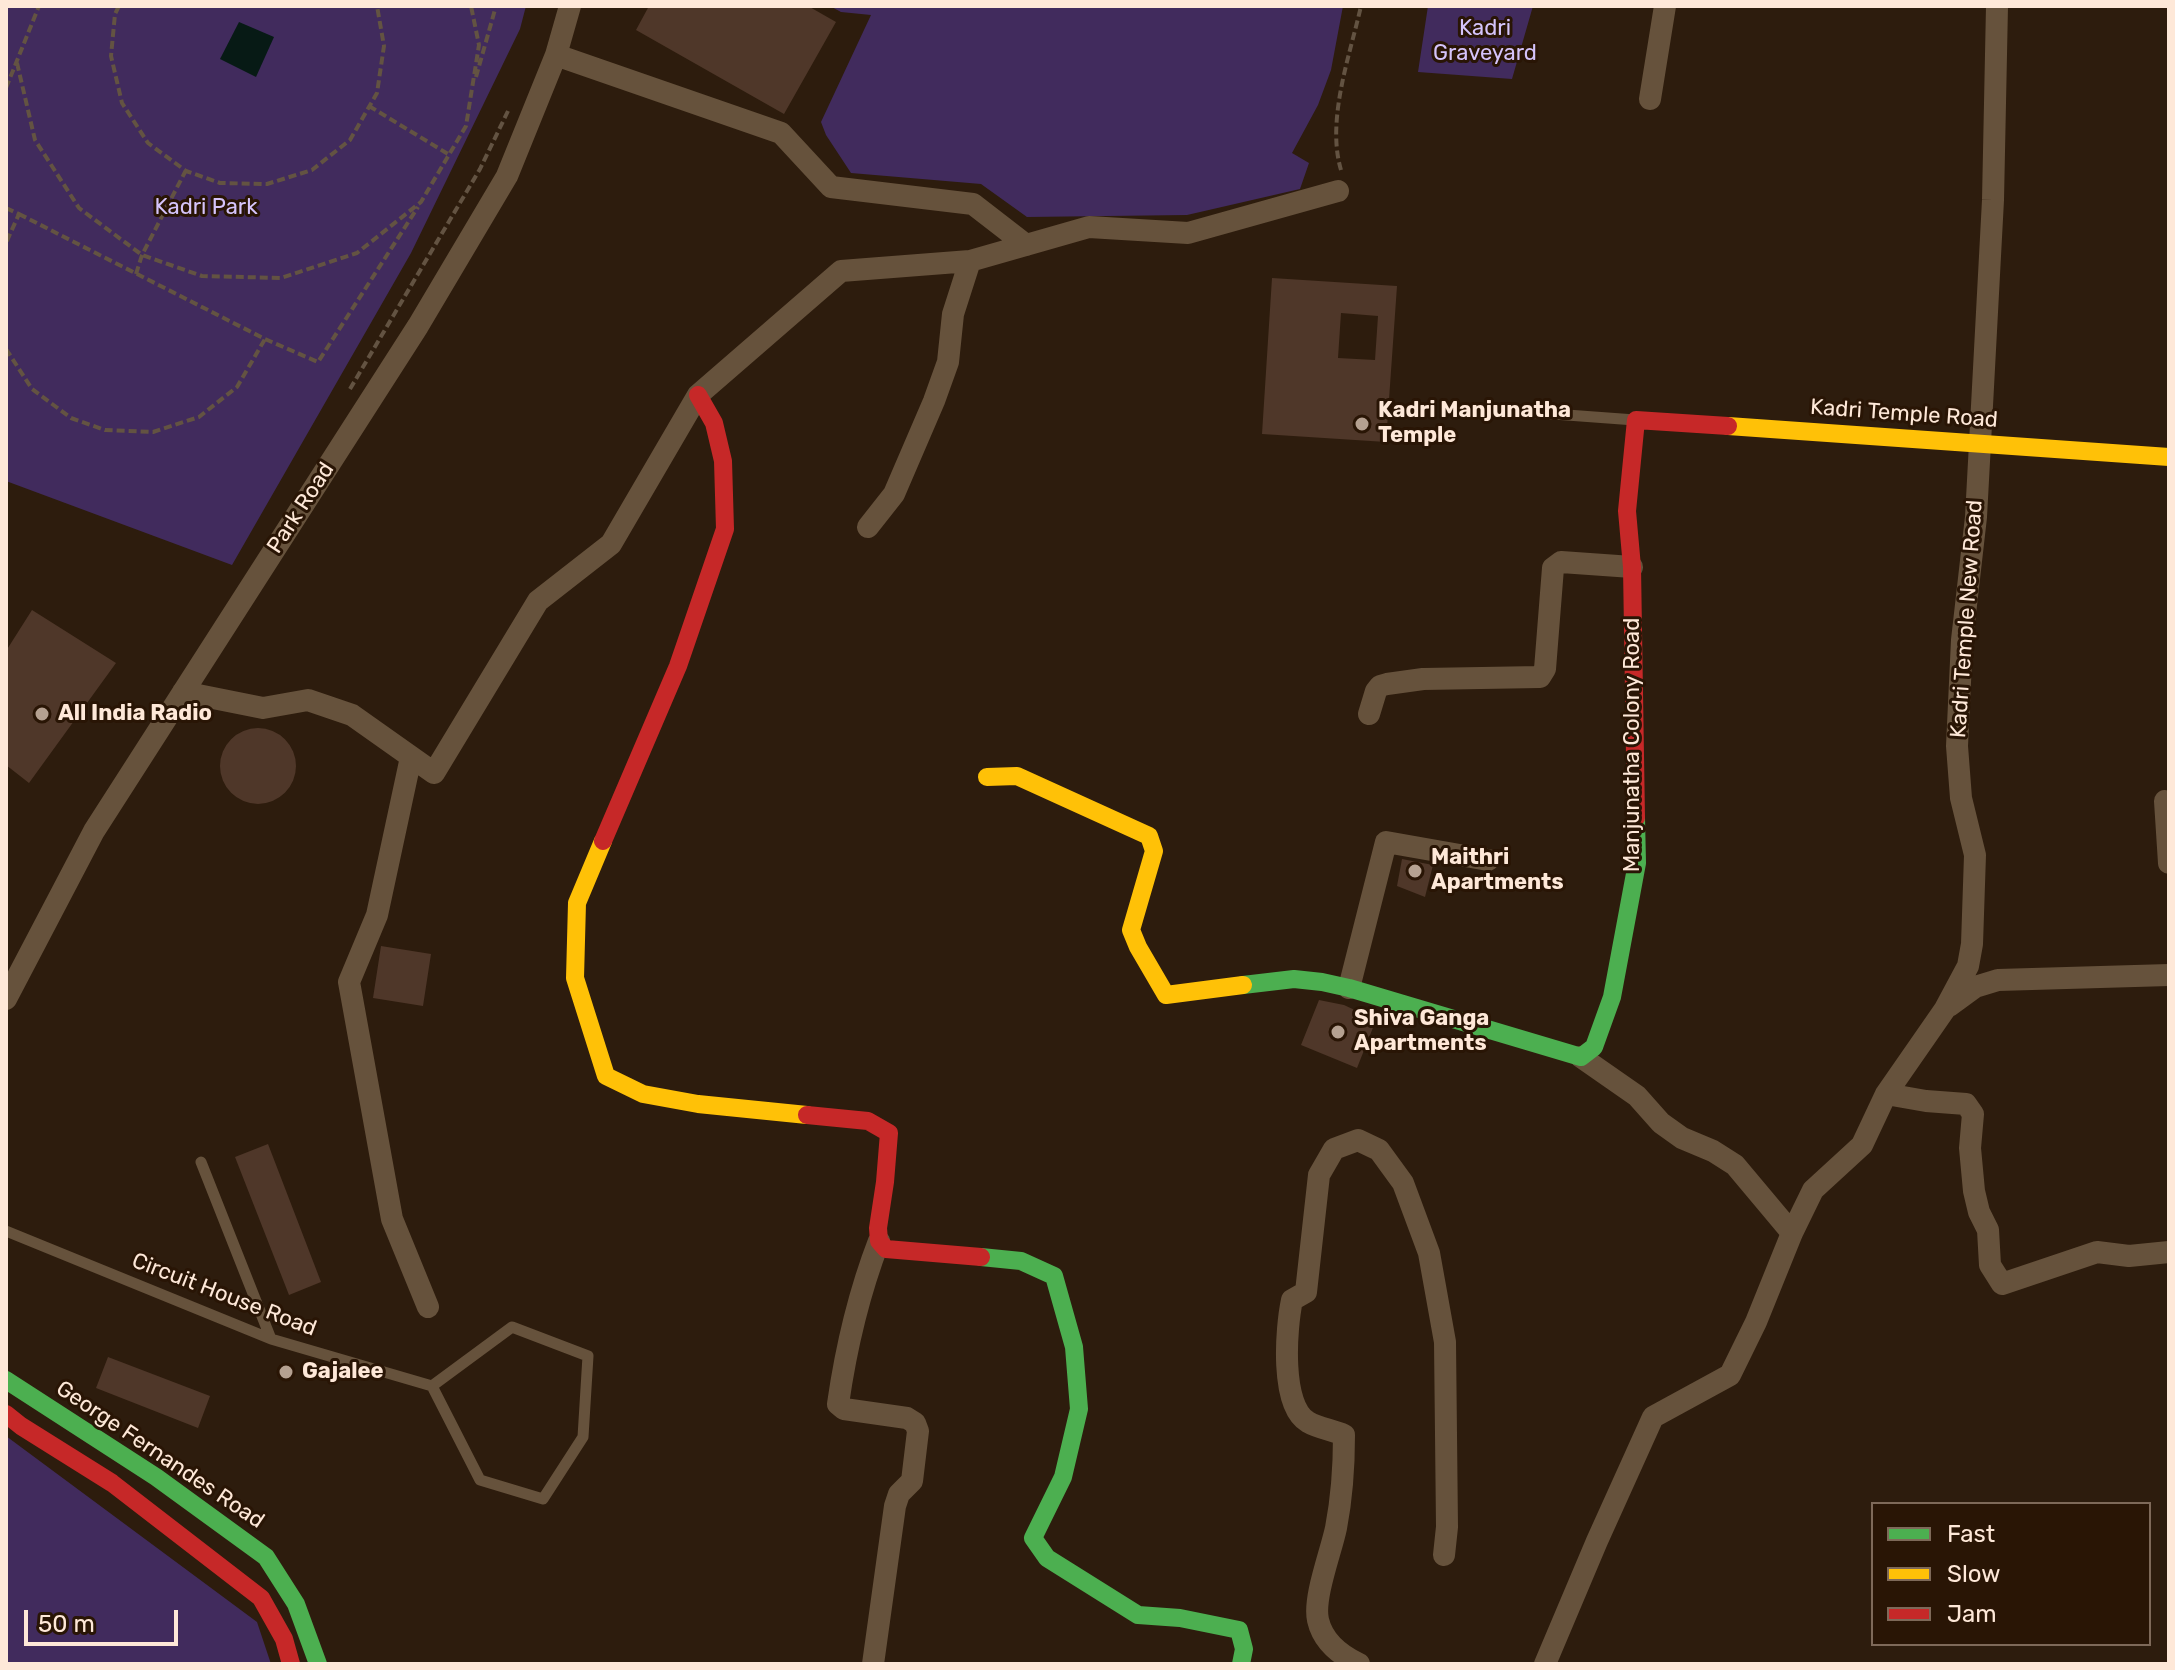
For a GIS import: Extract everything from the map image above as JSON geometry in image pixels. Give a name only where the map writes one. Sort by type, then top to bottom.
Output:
[{"type":"street","name":"Park Road","points":[[6,999],[94,831],[410,340],[507,176],[556,55],[570,6]]},
{"type":"street","points":[[1650,99],[1665,6]]},
{"type":"street","name":"Kadri Temple New Road","points":[[1545,1664],[1653,1417],[1730,1375],[1813,1190],[1862,1145],[1886,1094],[1945,1009],[1968,966],[1972,944],[1975,855],[1961,798],[1957,746],[1962,640],[1976,517],[1980,443],[1993,200],[1997,6]]},
{"type":"street","points":[[556,55],[781,133],[831,187],[973,204],[1026,245]]},
{"type":"street","points":[[183,692],[263,708],[308,700],[352,715],[434,773],[538,601],[611,544],[698,395],[841,271],[970,261],[1089,227],[1188,233],[1340,182]]},
{"type":"street","points":[[868,527],[894,494],[934,401],[948,362],[953,314],[970,261]]},
{"type":"street","points":[[698,395],[714,423],[723,461],[725,529],[678,666],[577,903],[575,978],[606,1076],[643,1094],[698,1104],[868,1121],[889,1133],[879,1241],[854,1322],[838,1404],[844,1409],[907,1418],[915,1423],[918,1431],[912,1481],[899,1494],[895,1506],[873,1664]]},
{"type":"street","name":"Kadri Temple Road","points":[[1636,420],[2169,457]]},
{"type":"street","name":"Manjunatha Colony Road","points":[[1581,1057],[1594,1047],[1612,997],[1637,863],[1632,567],[1627,511],[1636,420]]},
{"type":"street","points":[[1369,714],[1376,691],[1387,684],[1423,679],[1540,677],[1545,669],[1553,568],[1561,562],[1632,567]]},
{"type":"street","points":[[411,757],[377,915],[349,982],[392,1219],[428,1307]]},
{"type":"street","points":[[987,777],[1017,776],[1149,836],[1154,851],[1131,930],[1166,995],[1294,979],[1349,988],[1581,1057],[1637,1096],[1661,1123],[1682,1138],[1713,1151],[1735,1165],[1792,1233]]},
{"type":"street","points":[[2165,801],[2169,863]]},
{"type":"street","points":[[1349,988],[1386,842],[1488,860]]},
{"type":"street","points":[[1945,1009],[1975,987],[1998,980],[2169,975]]},
{"type":"street","points":[[1886,1094],[1966,1104],[1973,1114],[1971,1175],[1979,1212],[1988,1230],[1990,1265],[2002,1284],[2097,1252],[2129,1256],[2169,1252]]},
{"type":"street","points":[[1359,1664],[1330,1646],[1318,1621],[1318,1603],[1336,1529],[1343,1480],[1344,1435],[1307,1422],[1296,1409],[1289,1384],[1287,1323],[1292,1300],[1306,1292],[1319,1175],[1334,1149],[1358,1140],[1379,1150],[1403,1183],[1429,1253],[1445,1342],[1447,1527],[1444,1555]]},
{"type":"street","points":[[879,1241],[886,1249],[1021,1261],[1054,1276],[1074,1347],[1079,1409],[1063,1477],[1033,1538],[1047,1558],[1138,1615],[1180,1618],[1239,1630],[1244,1649],[1241,1664]]},
{"type":"street","name":"George Fernandes Road","points":[[6,1380],[156,1477],[266,1557],[296,1604],[318,1664]]},
{"type":"street","points":[[6,1414],[112,1483],[261,1598],[284,1639],[291,1664]]},
{"type":"lane","points":[[1499,410],[1636,420]]},
{"type":"lane","points":[[201,1162],[271,1339]]},
{"type":"lane","name":"Circuit House Road","points":[[6,1231],[271,1339],[432,1386]]},
{"type":"lane","points":[[512,1327],[588,1356],[583,1437],[543,1499],[480,1480],[432,1386],[512,1327]]},
{"type":"path","points":[[6,88],[39,6]]},
{"type":"path","points":[[119,6],[115,14],[111,56],[122,103],[148,143],[186,171],[220,183],[267,184],[312,170],[350,140],[377,93],[384,46],[377,6]]},
{"type":"path","points":[[6,208],[265,339],[318,362],[466,126],[479,45],[471,6]]},
{"type":"path","points":[[470,99],[496,6]]},
{"type":"path","points":[[1340,182],[1337,116],[1361,6]]},
{"type":"path","points":[[17,63],[35,140],[79,208],[142,255],[202,276],[281,278],[357,253],[421,202]]},
{"type":"path","points":[[347,395],[480,169],[513,101]]},
{"type":"path","points":[[369,106],[448,154]]},
{"type":"path","points":[[136,274],[142,255],[186,171]]},
{"type":"path","points":[[6,243],[19,214]]},
{"type":"path","points":[[6,349],[32,389],[71,418],[105,430],[153,432],[199,417],[237,387],[265,339]]},
{"type":"green space","name":"Kadri Park","points":[[6,6],[526,6],[520,29],[411,253],[232,565],[6,481]]},
{"type":"green space","points":[[830,6],[1343,6],[1331,70],[1318,105],[1292,153],[1309,163],[1300,189],[1187,215],[1027,217],[981,184],[851,173],[821,122],[871,15],[841,12]]},
{"type":"green space","name":"Kadri Graveyard","points":[[1428,6],[1533,6],[1512,79],[1418,72]]},
{"type":"green space","points":[[6,1436],[257,1622],[271,1664],[6,1664]]},
{"type":"water","points":[[239,22],[274,37],[256,77],[220,59]]},
{"type":"building","points":[[649,6],[808,6],[836,22],[784,114],[636,30]]},
{"type":"building","points":[[1272,278],[1397,286],[1386,442],[1262,434]],"holes":[[[1341,313],[1378,316],[1375,360],[1338,358]]]},
{"type":"building","name":"All India Radio","points":[[32,610],[116,663],[29,783],[6,765],[6,651]]},
{"type":"building","points":[[251,728],[265,728],[279,734],[290,745],[296,766],[293,781],[285,793],[265,804],[251,804],[237,798],[226,787],[220,773],[220,759],[226,745],[237,734]]},
{"type":"building","name":"Maithri Apartments","points":[[1402,859],[1433,865],[1425,897],[1397,886]]},
{"type":"building","points":[[381,946],[431,954],[423,1006],[373,998]]},
{"type":"building","name":"Shiva Ganga Apartments","points":[[1319,1000],[1344,1005],[1376,1020],[1357,1068],[1301,1045]]},
{"type":"building","points":[[268,1144],[321,1282],[289,1295],[235,1157]]},
{"type":"building","points":[[108,1357],[210,1396],[198,1428],[96,1388]]},
{"type":"traffic: fast","points":[[1243,985],[1294,979],[1322,982],[1581,1057],[1594,1047],[1612,997],[1637,863],[1636,818]]},
{"type":"traffic: fast","points":[[981,1257],[1021,1261],[1054,1276],[1074,1347],[1079,1409],[1063,1477],[1033,1538],[1047,1558],[1138,1615],[1180,1618],[1239,1630],[1244,1649],[1241,1664]]},
{"type":"traffic: fast","points":[[6,1380],[156,1477],[266,1557],[296,1604],[318,1664]]},
{"type":"traffic: slow","points":[[1728,426],[2169,457]]},
{"type":"traffic: slow","points":[[987,777],[1017,776],[1149,836],[1154,851],[1131,930],[1166,995],[1243,985]]},
{"type":"traffic: slow","points":[[603,841],[577,903],[575,978],[606,1076],[643,1094],[698,1104],[807,1115]]},
{"type":"traffic: jam","points":[[603,841],[678,666],[725,529],[723,461],[714,423],[698,395]]},
{"type":"traffic: jam","points":[[1636,818],[1632,567],[1627,511],[1636,420],[1728,426]]},
{"type":"traffic: jam","points":[[807,1115],[868,1121],[889,1133],[878,1228],[879,1241],[886,1249],[981,1257]]},
{"type":"traffic: jam","points":[[6,1414],[112,1483],[261,1598],[284,1639],[291,1664]]},
{"type":"place","name":"Kadri Manjunatha Temple","points":[[1362,424]]},
{"type":"place","name":"All India Radio","points":[[42,714]]},
{"type":"place","name":"Maithri Apartments","points":[[1415,871]]},
{"type":"place","name":"Shiva Ganga Apartments","points":[[1338,1032]]},
{"type":"place","name":"Gajalee","points":[[286,1372]]}]
